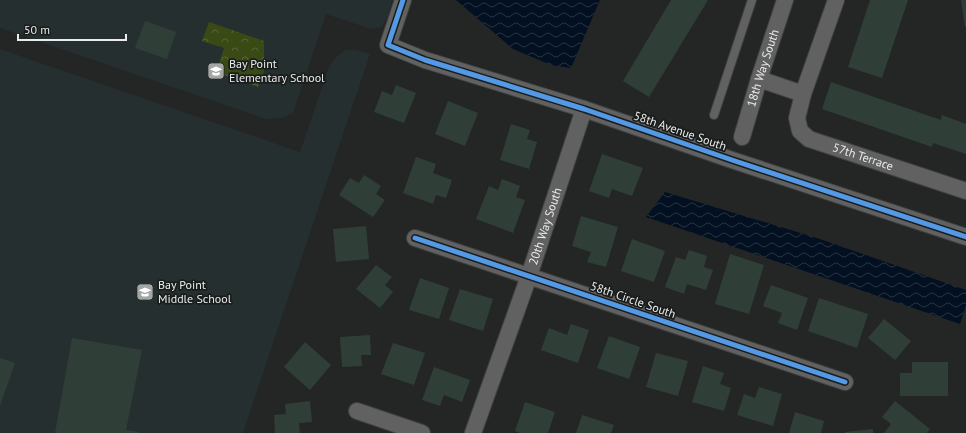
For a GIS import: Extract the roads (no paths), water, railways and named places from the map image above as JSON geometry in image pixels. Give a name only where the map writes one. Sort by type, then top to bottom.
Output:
[{"type":"street","name":"58th Avenue South","points":[[403,0],[388,45],[425,60],[584,109],[732,160],[966,237]]},
{"type":"street","name":"18th Way South","points":[[742,137],[785,0]]},
{"type":"street","name":"57th Terrace","points":[[836,0],[803,94],[797,118],[800,131],[809,139],[966,191]]},
{"type":"street","points":[[759,79],[803,94]]},
{"type":"street","name":"20th Way South","points":[[473,433],[529,276],[584,109]]},
{"type":"street","name":"58th Circle South","points":[[415,238],[845,382]]},
{"type":"street","points":[[357,411],[422,433]]},
{"type":"lane","points":[[714,115],[752,0]]},
{"type":"water","points":[[456,0],[600,0],[571,68],[551,65],[513,49]]},
{"type":"water","points":[[665,192],[817,238],[966,290],[966,305],[960,324],[646,217]]},
{"type":"place","name":"Bay Point Elementary School","points":[[216,71]]},
{"type":"place","name":"Bay Point Middle School","points":[[145,292]]}]
